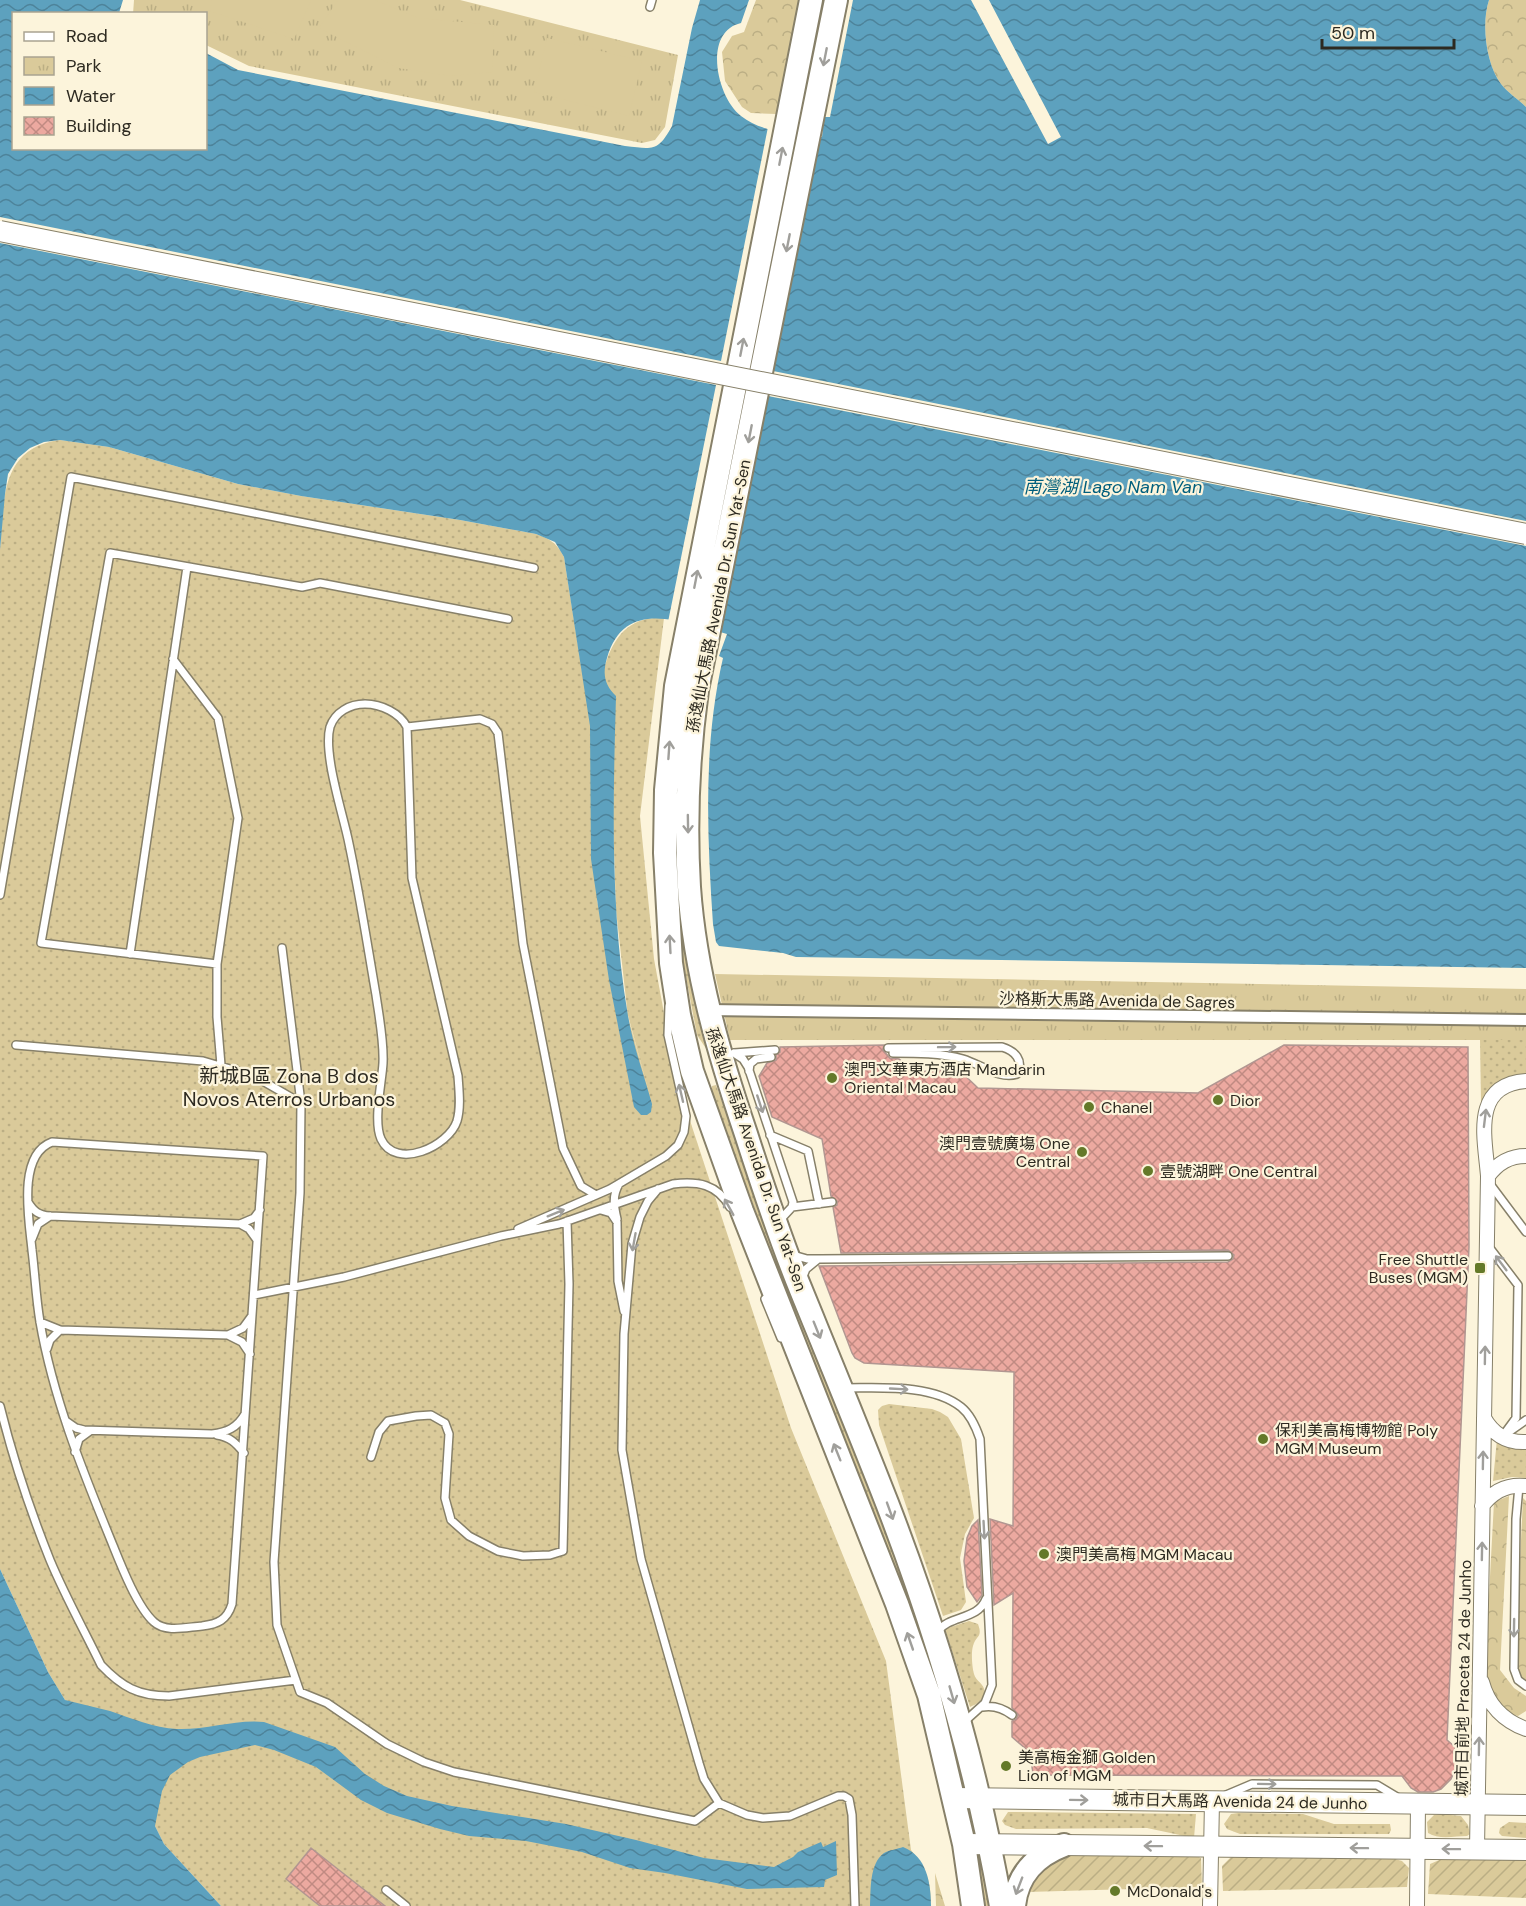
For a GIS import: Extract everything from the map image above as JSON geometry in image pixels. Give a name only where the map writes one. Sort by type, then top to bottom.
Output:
[{"type":"main road","name":"孫逸仙大馬路 Avenida Dr. Sun Yat-Sen","points":[[811,0],[684,637],[669,741],[665,853],[674,984],[692,1071],[710,1124],[904,1624],[929,1695],[964,1844],[973,1906]]},
{"type":"main road","name":"孫逸仙大馬路 Avenida Dr. Sun Yat-Sen","points":[[836,0],[697,690],[690,741],[687,794],[689,888],[697,954],[708,1010],[727,1055],[777,1229],[887,1503],[913,1574],[961,1729],[990,1844],[1001,1906]]},
{"type":"main road","points":[[0,231],[1526,534]]},
{"type":"main road","points":[[710,1124],[705,1086],[707,1076],[712,1063],[727,1055]]},
{"type":"main road","name":"城市日大馬路 Avenida 24 de Junho","points":[[954,1798],[1526,1805]]},
{"type":"main road","points":[[964,1844],[1526,1850]]},
{"type":"main road","points":[[1014,1906],[1018,1885],[1034,1861],[1048,1851],[1064,1845]]},
{"type":"street","name":"沙格斯大馬路 Avenida de Sagres","points":[[708,1010],[1526,1020]]},
{"type":"street","name":"城市日前地 Praceta 24 de Junho","points":[[1477,1849],[1488,1179],[1483,1127],[1486,1107],[1499,1090],[1511,1083],[1526,1081]]},
{"type":"street","points":[[1488,1179],[1504,1161],[1517,1156],[1526,1156]]},
{"type":"street","points":[[1484,1418],[1491,1429],[1502,1437],[1514,1442],[1526,1442]]},
{"type":"street","points":[[1482,1506],[1498,1491],[1522,1486]]},
{"type":"street","points":[[1480,1667],[1484,1689],[1499,1713],[1520,1723]]},
{"type":"street","points":[[1210,1906],[1212,1801]]},
{"type":"street","points":[[1413,1803],[1418,1849],[1417,1906]]},
{"type":"lane","points":[[0,895],[71,477],[534,568]]},
{"type":"lane","points":[[217,964],[41,943],[110,553],[302,587],[320,582],[508,619]]},
{"type":"lane","points":[[130,954],[187,567]]},
{"type":"lane","points":[[173,659],[218,718],[238,818],[217,964],[217,1017],[221,1065]]},
{"type":"lane","points":[[367,704],[388,710],[402,717],[407,727],[412,878],[458,1076],[459,1103],[456,1122],[446,1139],[421,1152],[403,1155],[390,1150],[381,1139],[378,1114],[383,1060],[376,997],[348,840],[329,752],[330,728],[338,714],[353,705],[367,704]]},
{"type":"lane","points":[[407,727],[480,719],[492,724],[498,733],[523,944],[563,1148],[581,1186],[596,1195]]},
{"type":"lane","points":[[282,948],[301,1103],[300,1193],[274,1562],[277,1625],[300,1692],[327,1703],[387,1744],[424,1762],[454,1772],[695,1821],[719,1803]]},
{"type":"lane","points":[[501,1236],[620,1184],[666,1156],[678,1145],[684,1132],[686,1116],[667,1024],[674,984]]},
{"type":"lane","points":[[16,1045],[176,1058],[221,1065],[254,1076],[301,1103]]},
{"type":"lane","points":[[1002,1047],[1017,1055],[1020,1068],[1017,1074],[1006,1076],[963,1059],[891,1051],[1002,1047]]},
{"type":"lane","points":[[727,1055],[773,1054],[756,1059],[750,1064],[749,1071]]},
{"type":"lane","points":[[727,1055],[743,1059],[749,1071],[793,1202],[792,1207],[781,1218],[777,1229]]},
{"type":"lane","points":[[770,1136],[808,1152],[819,1204]]},
{"type":"lane","points":[[52,1142],[263,1156],[260,1209],[244,1453],[230,1613],[224,1620],[213,1625],[166,1628],[153,1621],[119,1562],[75,1455],[64,1419],[40,1322],[31,1244],[29,1174],[33,1157],[42,1146],[52,1142]]},
{"type":"lane","points":[[1488,1179],[1526,1232]]},
{"type":"lane","points":[[254,1295],[344,1277],[567,1221],[673,1184],[699,1183],[715,1189],[732,1210]]},
{"type":"lane","points":[[620,1184],[614,1194],[614,1205],[617,1222],[618,1281],[626,1316]]},
{"type":"lane","points":[[658,1190],[644,1210],[634,1237],[623,1351],[622,1450],[641,1559],[704,1779],[719,1803],[747,1815],[763,1818],[790,1816],[838,1796],[849,1799],[852,1815],[855,1906]]},
{"type":"lane","points":[[28,1202],[38,1214],[50,1216],[240,1224],[254,1218],[260,1209]]},
{"type":"lane","points":[[792,1207],[832,1202]]},
{"type":"lane","points":[[600,1210],[611,1213],[616,1217],[617,1222]]},
{"type":"lane","points":[[31,1244],[38,1224],[50,1216]]},
{"type":"lane","points":[[371,1457],[379,1432],[388,1421],[431,1415],[446,1423],[449,1434],[445,1498],[451,1520],[469,1536],[498,1551],[523,1556],[550,1555],[563,1551],[569,1284],[567,1221]]},
{"type":"lane","points":[[240,1224],[249,1229],[258,1241]]},
{"type":"lane","points":[[1487,1244],[1518,1285],[1516,1418],[1502,1437]]},
{"type":"lane","points":[[786,1251],[807,1259],[1228,1256]]},
{"type":"lane","points":[[800,1290],[806,1269],[820,1259]]},
{"type":"lane","points":[[763,1293],[780,1337],[788,1347],[797,1352]]},
{"type":"lane","points":[[228,1335],[243,1328],[253,1315]]},
{"type":"lane","points":[[40,1322],[60,1330],[228,1335],[242,1342],[250,1354]]},
{"type":"lane","points":[[46,1350],[50,1340],[60,1330]]},
{"type":"lane","points":[[840,1387],[903,1388],[927,1392],[950,1400],[967,1413],[976,1426],[980,1439],[992,1685],[986,1703],[965,1720],[961,1729]]},
{"type":"lane","points":[[0,1406],[27,1501],[51,1562],[101,1665],[113,1677],[132,1691],[152,1696],[169,1696],[296,1680]]},
{"type":"lane","points":[[64,1419],[76,1428],[91,1431],[212,1434],[232,1429],[247,1411]]},
{"type":"lane","points":[[1502,1437],[1526,1420]]},
{"type":"lane","points":[[75,1455],[79,1439],[91,1431]]},
{"type":"lane","points":[[212,1434],[231,1439],[244,1453]]},
{"type":"lane","points":[[1522,1486],[1516,1519],[1514,1669],[1518,1680],[1526,1686]]},
{"type":"lane","points":[[934,1639],[942,1625],[977,1611],[985,1603],[987,1593]]},
{"type":"lane","points":[[980,1708],[990,1706],[1006,1710],[1012,1715]]},
{"type":"lane","points":[[386,1890],[406,1906]]},
{"type":"green space","points":[[134,0],[460,0],[678,55],[665,127],[655,140],[642,143],[249,66],[207,45],[207,12],[133,12]]},
{"type":"green space","points":[[212,0],[311,0],[294,39],[210,11]]},
{"type":"green space","points":[[338,0],[375,0],[418,18],[494,25],[492,72],[451,76],[398,68],[319,28]]},
{"type":"green space","points":[[756,0],[801,0],[776,114],[751,113],[742,107],[725,81],[722,52],[732,36],[744,32]]},
{"type":"green space","points":[[819,0],[825,0],[803,109],[799,107]]},
{"type":"green space","points":[[1489,0],[1526,0],[1526,107],[1501,84],[1492,66],[1485,32]]},
{"type":"green space","points":[[547,38],[642,61],[629,116],[534,92]]},
{"type":"green space","points":[[60,440],[109,447],[238,484],[460,520],[541,536],[556,545],[564,557],[582,671],[605,666],[613,645],[633,624],[652,618],[664,618],[640,816],[654,959],[676,1078],[791,1428],[886,1661],[911,1850],[927,1876],[931,1906],[221,1906],[164,1844],[155,1826],[65,1700],[48,1672],[0,1569],[0,550],[5,495],[9,479],[16,465],[26,453],[40,445]],"holes":[[[615,696],[613,820],[616,910],[628,1014],[597,901]],[[628,1014],[652,1104],[628,1017]]]},
{"type":"green space","points":[[687,703],[707,1050],[697,1035],[682,956],[676,897],[673,842]]},
{"type":"green space","points":[[715,974],[1526,989],[1526,1040],[730,1040]]},
{"type":"green space","points":[[1480,1040],[1526,1040],[1526,1076],[1503,1084],[1481,1102]]},
{"type":"green space","points":[[716,1085],[757,1198],[898,1562],[931,1657],[967,1787],[965,1791],[961,1791],[870,1515],[712,1095],[712,1086]]},
{"type":"green space","points":[[889,1404],[940,1412],[948,1417],[961,1439],[974,1518],[965,1534],[960,1558],[966,1602],[961,1610],[943,1616],[879,1425],[878,1410]]},
{"type":"green space","points":[[1497,1439],[1508,1446],[1526,1449],[1526,1478],[1512,1477],[1493,1481]]},
{"type":"green space","points":[[1509,1496],[1500,1670],[1514,1688],[1526,1696],[1526,1711],[1518,1716],[1504,1709],[1494,1698],[1485,1670],[1494,1502]]},
{"type":"green space","points":[[1523,1498],[1526,1501],[1526,1684],[1521,1681],[1515,1667]]},
{"type":"green space","points":[[969,1621],[978,1624],[979,1634],[972,1649],[972,1664],[975,1677],[985,1691],[981,1700],[970,1707],[945,1629]]},
{"type":"green space","points":[[1008,1812],[1196,1814],[1194,1838],[1147,1828],[1016,1829],[1005,1825],[1002,1821]]},
{"type":"green space","points":[[1231,1814],[1303,1814],[1334,1824],[1390,1824],[1391,1830],[1389,1834],[1240,1834],[1227,1829],[1224,1824]]},
{"type":"green space","points":[[1434,1815],[1461,1816],[1468,1825],[1470,1834],[1442,1837],[1428,1833],[1427,1822]]},
{"type":"green space","points":[[1509,1822],[1526,1823],[1526,1838],[1502,1836],[1499,1833],[1500,1828]]},
{"type":"green space","points":[[978,1849],[982,1852],[992,1906],[980,1906],[974,1859]]},
{"type":"green space","points":[[1072,1854],[1192,1854],[1201,1858],[1202,1887],[1027,1892],[1034,1875],[1052,1858]]},
{"type":"green space","points":[[1234,1854],[1388,1857],[1402,1861],[1409,1868],[1407,1887],[1223,1891],[1222,1866]]},
{"type":"green space","points":[[1444,1858],[1526,1860],[1526,1898],[1428,1894],[1430,1864]]},
{"type":"green space","points":[[935,1873],[945,1906],[936,1906]]},
{"type":"water","name":"南灣湖 Lago Nam Van","points":[[0,0],[123,0],[119,12],[12,12],[12,150],[207,150],[207,54],[238,70],[625,146],[654,147],[663,141],[672,126],[700,0],[749,0],[741,23],[729,29],[721,39],[717,66],[720,81],[725,95],[741,116],[750,122],[780,132],[822,137],[824,117],[830,117],[853,0],[1489,0],[1485,32],[1492,66],[1501,84],[1526,107],[1526,968],[796,957],[783,953],[719,946],[716,942],[713,924],[708,790],[712,724],[723,658],[719,656],[727,634],[674,620],[641,620],[627,627],[616,639],[607,658],[605,675],[609,688],[616,696],[614,856],[622,976],[630,1027],[652,1104],[651,1112],[641,1115],[634,1107],[609,980],[591,859],[590,726],[564,557],[555,542],[536,534],[460,520],[238,484],[109,447],[60,440],[44,442],[30,448],[18,458],[8,474],[0,550]]},
{"type":"water","points":[[0,1569],[48,1672],[65,1700],[160,1727],[177,1729],[253,1721],[264,1722],[335,1747],[365,1774],[384,1786],[407,1796],[452,1806],[566,1824],[704,1858],[774,1867],[798,1852],[821,1842],[823,1847],[836,1841],[837,1875],[825,1880],[824,1887],[747,1889],[630,1868],[582,1852],[526,1841],[469,1836],[387,1813],[361,1800],[316,1767],[255,1745],[200,1757],[188,1762],[170,1775],[162,1791],[155,1826],[164,1844],[221,1906],[0,1906]]},
{"type":"water","points":[[903,1847],[918,1857],[926,1872],[931,1906],[870,1906],[873,1870],[879,1858],[888,1851]]},
{"type":"pier","points":[[971,0],[989,0],[1061,137],[1048,144]]},
{"type":"pier","points":[[822,126],[773,371],[1526,521],[1526,546],[768,396],[720,635],[668,622],[716,385],[0,243],[0,217],[721,361],[768,127],[819,134]]},
{"type":"building","name":"澳門美高梅 MGM Macau","points":[[884,1045],[883,1050],[890,1058],[899,1059],[915,1072],[958,1069],[978,1088],[1198,1093],[1284,1045],[1468,1047],[1469,1247],[1447,1740],[1455,1747],[1458,1757],[1451,1779],[1441,1789],[1433,1792],[1418,1792],[1411,1788],[1402,1776],[1033,1775],[1031,1758],[1026,1749],[1012,1737],[1012,1721],[1018,1715],[1012,1708],[1013,1593],[994,1605],[990,1519],[1013,1526],[1014,1372],[864,1363],[855,1358],[852,1353],[819,1266],[1228,1262],[1233,1259],[1234,1255],[1228,1250],[841,1253],[833,1207],[837,1205],[837,1201],[831,1196],[822,1139],[772,1117],[759,1076],[767,1063],[776,1060],[780,1047]]},
{"type":"building","points":[[978,1520],[982,1595],[977,1602],[967,1587],[964,1561],[967,1538],[972,1526]]},
{"type":"building","points":[[311,1848],[385,1906],[320,1906],[286,1879]]},
{"type":"place","name":"澳門文華東方酒店 Mandarin Oriental Macau","points":[[832,1078]]},
{"type":"place","name":"Dior","points":[[1218,1100]]},
{"type":"place","name":"Chanel","points":[[1089,1107]]},
{"type":"place","name":"澳門壹號廣塲 One Central","points":[[1082,1152]]},
{"type":"place","name":"壹號湖畔 One Central","points":[[1148,1171]]},
{"type":"place","name":"Free Shuttle Buses (MGM)","points":[[1480,1268]]},
{"type":"place","name":"保利美高梅博物館 Poly MGM Museum","points":[[1263,1439]]},
{"type":"place","name":"澳門美高梅 MGM Macau","points":[[1044,1554]]},
{"type":"place","name":"美高梅金獅 Golden Lion of MGM","points":[[1006,1766]]},
{"type":"place","name":"McDonald's","points":[[1115,1891]]},
{"type":"district","name":"新城B區 Zona B dos Novos Aterros Urbanos","points":[[289,1088]]}]
